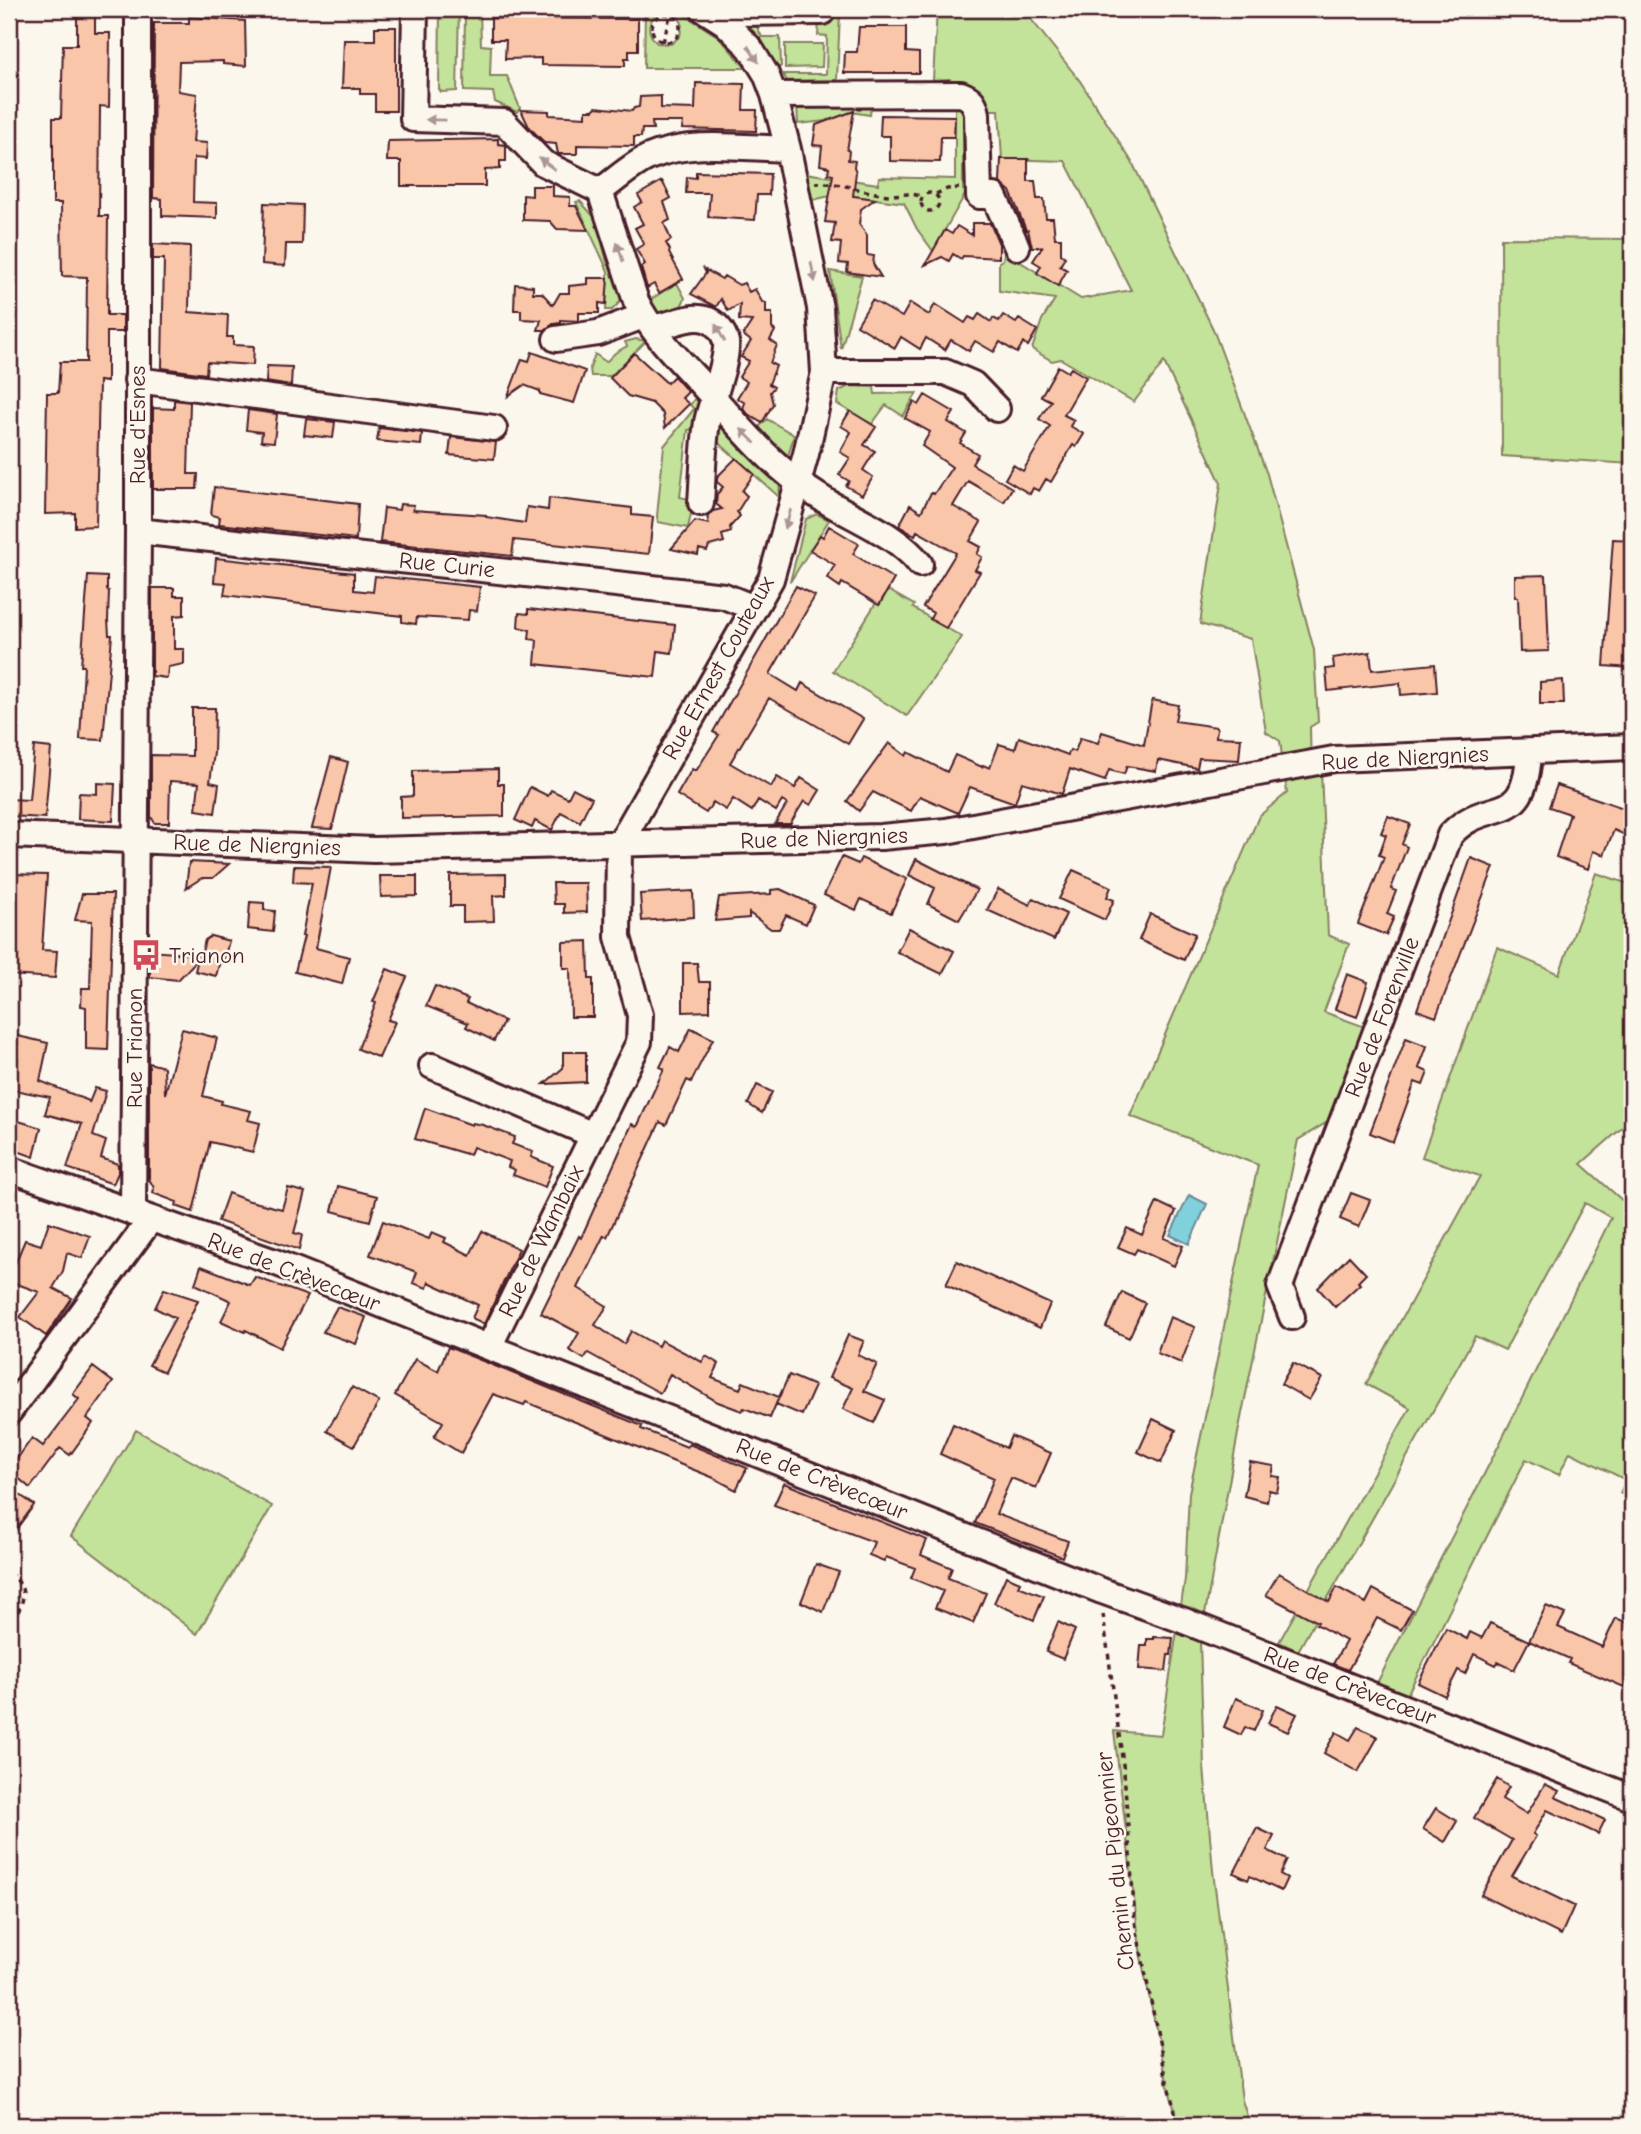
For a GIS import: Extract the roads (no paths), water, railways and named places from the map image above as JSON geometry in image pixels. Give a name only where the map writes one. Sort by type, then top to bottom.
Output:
[{"type":"street","name":"Rue d'Esnes","points":[[136,841],[138,9]]},
{"type":"street","points":[[415,9],[413,119],[505,121],[543,163],[600,191],[636,301],[647,321],[741,430],[774,462],[798,482],[905,548],[920,564]]},
{"type":"street","name":"Rue Ernest Couteaux","points":[[714,14],[822,12]]},
{"type":"street","name":"Rue Ernest Couteaux","points":[[619,845],[771,579],[824,372],[820,308],[788,149],[774,95],[766,74],[750,48],[714,14]]},
{"type":"street","points":[[774,95],[961,94],[970,97],[977,114],[979,196],[994,196],[1017,247]]},
{"type":"street","points":[[600,191],[648,158],[679,149],[721,146],[788,149]]},
{"type":"street","points":[[555,339],[583,337],[647,321],[662,327],[694,318],[705,318],[721,330],[726,342],[715,399],[707,422],[701,503]]},
{"type":"street","points":[[824,372],[945,372],[973,384],[997,410]]},
{"type":"street","points":[[137,380],[494,428]]},
{"type":"street","name":"Rue Curie","points":[[138,531],[724,596],[754,608]]},
{"type":"street","name":"Rue de Niergnies","points":[[9,835],[373,850],[917,835],[1334,759],[1632,747]]},
{"type":"street","name":"Rue de Forenville","points":[[1292,1317],[1280,1286],[1450,835],[1471,819],[1506,806],[1519,797],[1525,784],[1529,752]]},
{"type":"street","name":"Rue Trianon","points":[[136,841],[142,1216]]},
{"type":"street","name":"Rue de Wambaix","points":[[489,1348],[639,1042],[640,1015],[618,937],[619,845]]},
{"type":"street","name":"Rue de Wambaix","points":[[432,1066],[593,1135]]},
{"type":"street","name":"Rue de Crèvecœur","points":[[9,1169],[272,1261],[1102,1591],[1632,1798]]},
{"type":"street","points":[[9,1412],[142,1216]]},
{"type":"water","points":[[1189,1195],[1207,1204],[1189,1244],[1170,1235]]},
{"type":"place","name":"Trianon","points":[[146,955]]}]
